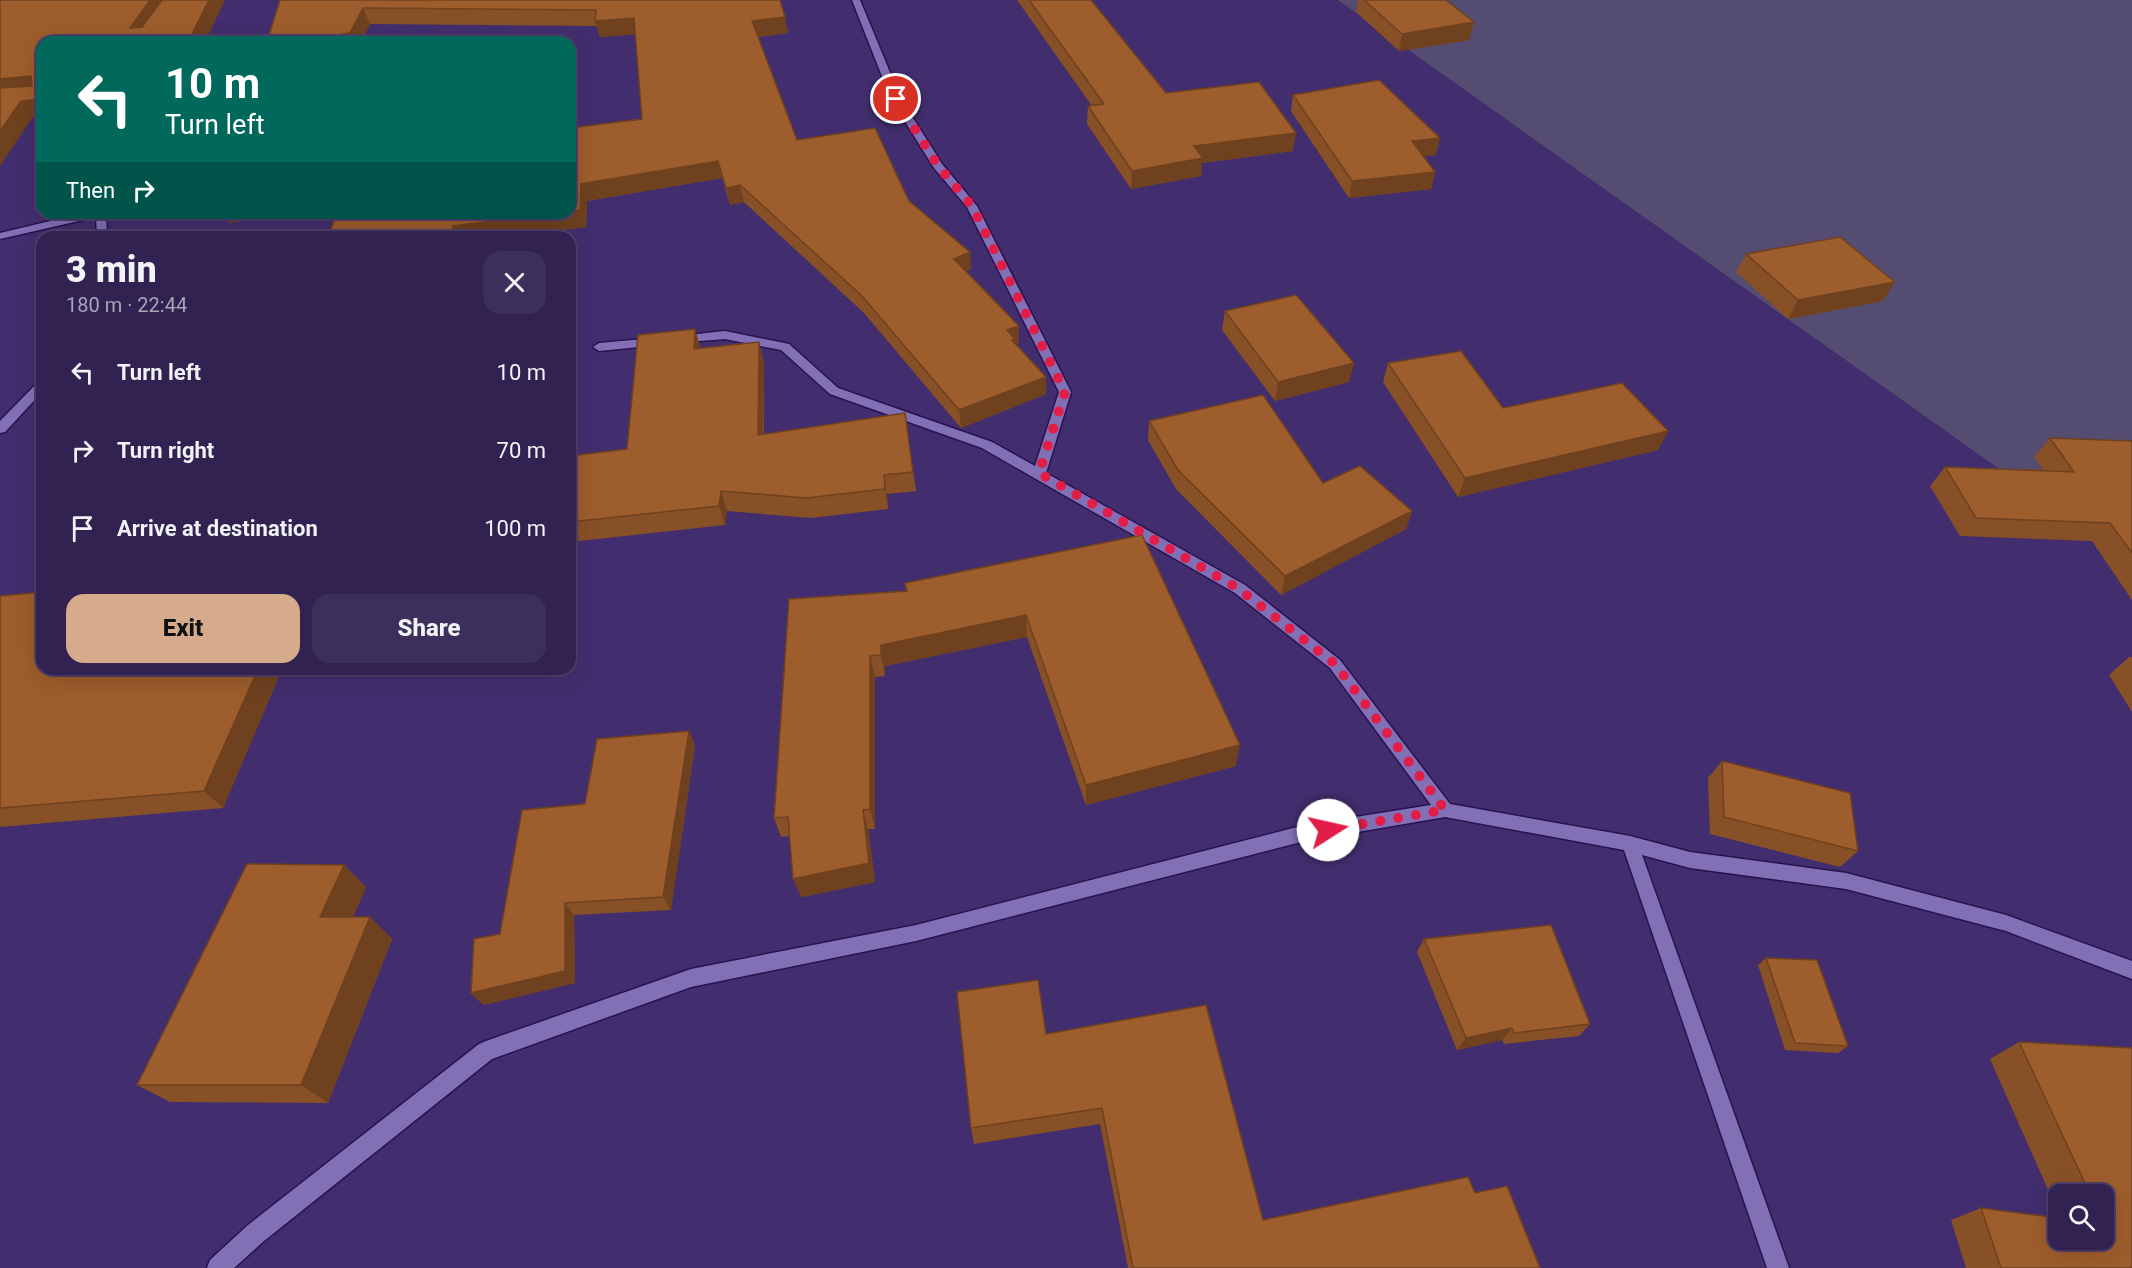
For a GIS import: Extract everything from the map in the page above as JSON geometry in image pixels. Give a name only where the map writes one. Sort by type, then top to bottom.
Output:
[{"type":"street","points":[[856,0],[896,99],[938,166],[972,206],[1065,392],[1039,473]]},
{"type":"street","points":[[0,236],[73,219]]},
{"type":"street","points":[[599,347],[725,335],[785,347],[834,391],[987,445],[1039,473],[1239,589],[1335,664],[1445,810]]},
{"type":"street","points":[[0,429],[36,391]]},
{"type":"street","points":[[218,1268],[256,1233],[486,1051],[691,978],[916,933],[1305,834],[1445,810],[1630,844],[1690,860],[1846,881],[2006,923],[2132,970]]},
{"type":"street","points":[[1630,844],[1779,1268]]},
{"type":"shaded area","points":[[1338,0],[2132,0],[2132,563]]},
{"type":"building","points":[[0,0],[150,0],[130,28],[142,27],[162,0],[209,0],[191,36],[36,36],[36,100],[21,101],[0,131],[0,88],[32,86],[31,76],[0,79]]},
{"type":"building","points":[[280,0],[780,0],[785,17],[752,21],[797,140],[875,128],[909,201],[970,252],[954,259],[1019,326],[1007,330],[1015,339],[1012,340],[1046,377],[959,410],[862,296],[740,185],[726,188],[718,161],[581,184],[580,210],[576,210],[576,127],[642,119],[634,18],[595,21],[596,10],[363,8],[350,33],[341,36],[269,36]]},
{"type":"building","points":[[1029,0],[1091,0],[1166,93],[1259,82],[1296,133],[1194,146],[1203,158],[1132,171],[1088,106],[1104,104]]},
{"type":"building","points":[[1364,0],[1446,0],[1474,22],[1402,34]]},
{"type":"building","points":[[1379,80],[1440,138],[1412,141],[1435,172],[1352,181],[1293,95]]},
{"type":"building","points":[[335,219],[509,219],[453,226],[452,231],[330,231]]},
{"type":"building","points":[[1840,237],[1895,282],[1798,300],[1746,254]]},
{"type":"building","points":[[1296,295],[1354,363],[1278,382],[1225,311]]},
{"type":"building","points":[[695,329],[694,349],[759,342],[758,435],[905,413],[913,472],[884,475],[885,489],[806,498],[721,491],[719,506],[576,521],[576,455],[627,449],[638,335]]},
{"type":"building","points":[[1461,351],[1503,408],[1622,383],[1668,431],[1465,478],[1388,363]]},
{"type":"building","points":[[1263,395],[1323,483],[1360,466],[1412,511],[1285,576],[1178,470],[1149,421]]},
{"type":"building","points":[[2050,438],[2132,441],[2132,553],[2110,523],[1976,518],[1945,467],[2074,472]]},
{"type":"building","points":[[1142,535],[1240,745],[1086,785],[1026,615],[881,645],[881,655],[870,656],[870,809],[863,810],[869,863],[793,879],[788,817],[774,818],[789,599],[907,591],[905,583]]},
{"type":"building","points":[[36,593],[36,675],[255,675],[204,791],[0,808],[0,596]]},
{"type":"building","points":[[689,731],[663,897],[565,903],[565,971],[471,993],[474,939],[500,934],[522,810],[585,804],[597,739]]},
{"type":"building","points":[[1722,761],[1850,793],[1858,851],[1724,817]]},
{"type":"building","points":[[247,864],[344,865],[320,917],[370,917],[301,1085],[137,1085]]},
{"type":"building","points":[[1551,925],[1590,1024],[1514,1033],[1512,1028],[1466,1038],[1424,939]]},
{"type":"building","points":[[1766,958],[1817,960],[1848,1046],[1795,1043]]},
{"type":"building","points":[[1038,980],[1046,1034],[1206,1005],[1263,1220],[1468,1177],[1475,1193],[1507,1186],[1540,1268],[1133,1268],[1102,1108],[971,1128],[957,992]]},
{"type":"building","points":[[2019,1042],[2132,1048],[2132,1268],[2001,1268],[1981,1208],[2048,1217],[2048,1250],[2114,1250],[2114,1184],[2085,1184]]},
{"type":"route","points":[[896,99],[938,166],[972,206],[1065,392],[1039,473],[1239,589],[1335,664],[1445,810],[1328,830]]}]
